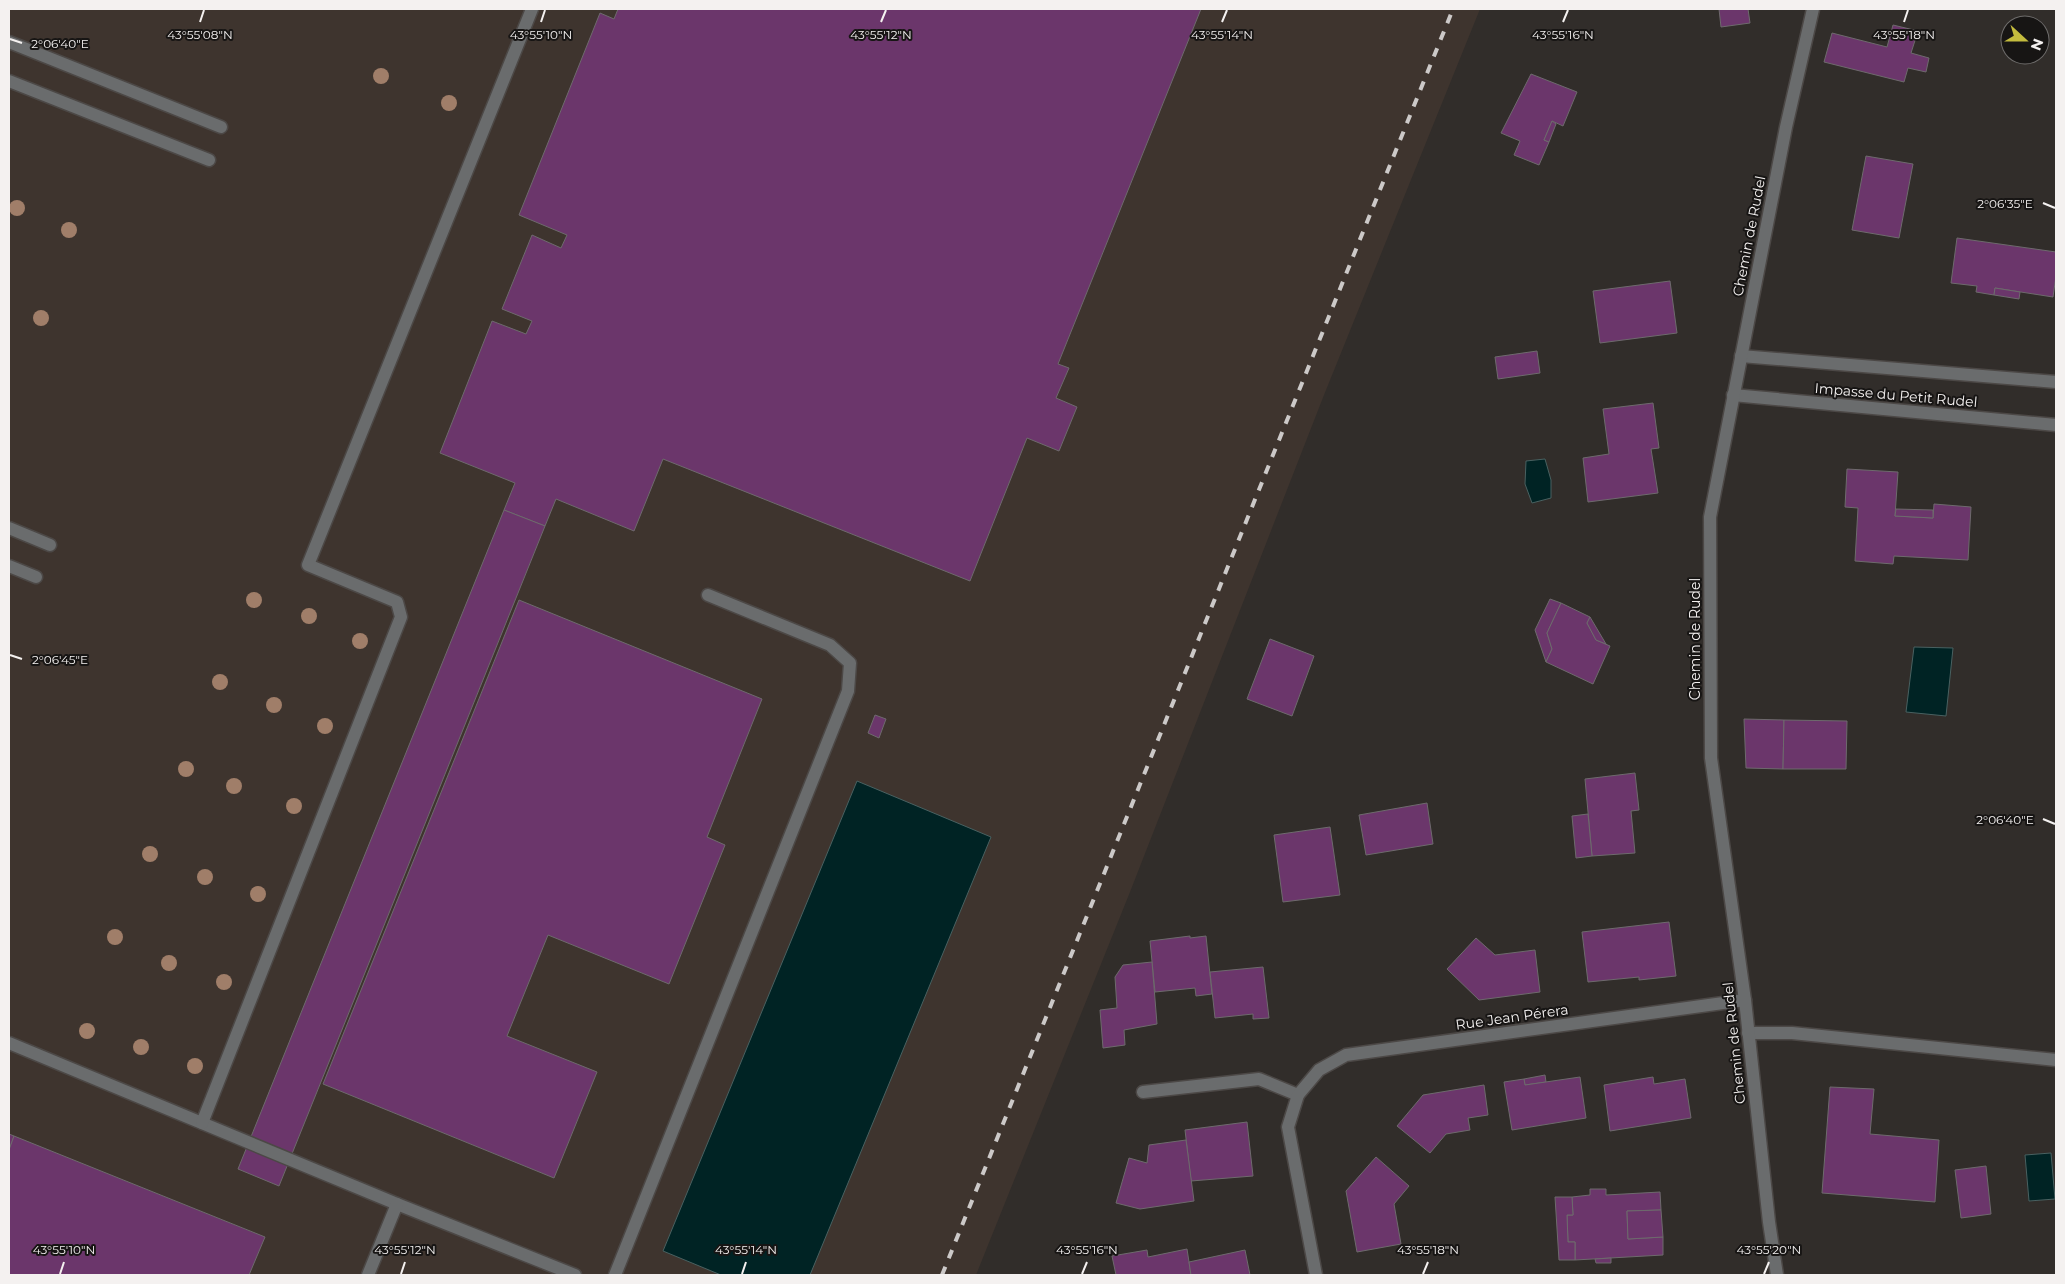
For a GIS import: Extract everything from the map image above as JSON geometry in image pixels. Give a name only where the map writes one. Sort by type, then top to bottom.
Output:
[{"type":"street","points":[[202,1123],[401,617],[397,602],[308,565],[532,9]]},
{"type":"street","name":"Chemin de Rudel","points":[[1777,1275],[1769,1222],[1745,1000],[1711,758],[1710,516],[1786,127],[1813,9]]},
{"type":"street","points":[[9,42],[221,127]]},
{"type":"street","points":[[9,81],[208,160]]},
{"type":"street","name":"Impasse du Petit Rudel","points":[[1741,356],[2056,382]]},
{"type":"street","name":"Impasse du Petit Rudel","points":[[1733,395],[2056,426]]},
{"type":"street","points":[[9,528],[50,545]]},
{"type":"street","points":[[9,566],[36,577]]},
{"type":"street","points":[[615,1275],[848,691],[850,663],[830,645],[708,594]]},
{"type":"street","name":"Rue Jean Pérera","points":[[1316,1275],[1288,1127],[1298,1095],[1319,1070],[1346,1055],[1745,1000]]},
{"type":"street","points":[[1748,1033],[1792,1033],[2056,1060]]},
{"type":"street","points":[[9,1043],[397,1204],[575,1275]]},
{"type":"street","points":[[1143,1092],[1259,1079],[1298,1095]]},
{"type":"street","points":[[368,1275],[397,1204]]},
{"type":"shaded area","points":[[9,9],[1480,9],[1324,395],[1130,892],[976,1275],[9,1275]]},
{"type":"water","points":[[1545,459],[1551,480],[1551,498],[1532,503],[1525,484],[1526,461]]},
{"type":"water","points":[[1914,647],[1953,648],[1946,716],[1906,712]]},
{"type":"water","points":[[857,781],[991,837],[810,1275],[721,1275],[663,1251]]},
{"type":"water","points":[[2051,1153],[2055,1199],[2029,1201],[2025,1155]]},
{"type":"building","points":[[618,9],[1201,9],[1058,364],[1069,368],[1056,398],[1077,407],[1059,451],[1027,438],[970,581],[663,459],[634,531],[556,499],[545,526],[504,510],[515,483],[440,453],[492,321],[526,334],[532,321],[502,309],[532,235],[561,248],[567,235],[519,215],[600,13],[614,19]]},
{"type":"building","points":[[1719,9],[1748,9],[1750,23],[1721,27]]},
{"type":"building","points":[[1893,25],[1918,31],[1911,53],[1929,58],[1926,72],[1908,68],[1904,82],[1824,62],[1832,33],[1887,47]]},
{"type":"building","points":[[1531,74],[1577,92],[1563,126],[1552,121],[1544,140],[1549,142],[1539,165],[1514,155],[1520,141],[1501,133]]},
{"type":"building","points":[[1552,121],[1556,124],[1549,142],[1544,140]]},
{"type":"building","points":[[1866,156],[1913,164],[1899,238],[1852,230]]},
{"type":"building","points":[[1957,238],[2056,252],[2056,276],[2053,297],[1995,288],[1994,295],[1976,292],[1977,286],[1951,283]]},
{"type":"building","points":[[1670,281],[1677,333],[1600,343],[1593,291]]},
{"type":"building","points":[[1995,288],[2020,292],[2019,299],[1994,295]]},
{"type":"building","points":[[1537,351],[1540,373],[1498,379],[1495,357]]},
{"type":"building","points":[[1653,403],[1659,448],[1651,449],[1658,493],[1588,502],[1583,458],[1609,454],[1603,409]]},
{"type":"building","points":[[1847,469],[1898,472],[1895,516],[1933,518],[1934,504],[1971,507],[1968,560],[1894,556],[1893,564],[1855,561],[1858,508],[1845,507]]},
{"type":"building","points":[[1896,509],[1933,510],[1933,518],[1895,516]]},
{"type":"building","points":[[504,510],[545,526],[279,1186],[238,1169]]},
{"type":"building","points":[[1550,599],[1561,603],[1547,633],[1552,649],[1546,662],[1535,630]]},
{"type":"building","points":[[519,600],[762,699],[707,837],[725,845],[669,984],[548,935],[507,1036],[597,1072],[554,1178],[323,1084]]},
{"type":"building","points":[[1561,603],[1590,617],[1587,623],[1596,640],[1610,646],[1593,684],[1546,662],[1552,649],[1547,633]]},
{"type":"building","points":[[1590,617],[1606,644],[1596,640],[1587,623]]},
{"type":"building","points":[[1270,639],[1314,656],[1292,716],[1247,699]]},
{"type":"building","points":[[875,715],[886,719],[879,738],[868,733]]},
{"type":"building","points":[[1744,719],[1784,720],[1783,769],[1746,768]]},
{"type":"building","points":[[1784,720],[1847,721],[1846,769],[1783,769]]},
{"type":"building","points":[[1635,773],[1639,810],[1631,811],[1635,853],[1592,856],[1585,779]]},
{"type":"building","points":[[1427,803],[1433,844],[1366,855],[1359,815]]},
{"type":"building","points":[[1588,814],[1592,856],[1576,858],[1572,816]]},
{"type":"building","points":[[1330,827],[1340,895],[1283,902],[1274,835]]},
{"type":"building","points":[[1669,922],[1676,976],[1639,980],[1639,977],[1588,982],[1582,932]]},
{"type":"building","points":[[1190,936],[1190,938],[1206,936],[1212,994],[1196,996],[1195,988],[1155,992],[1150,941]]},
{"type":"building","points":[[1476,938],[1495,955],[1535,950],[1540,992],[1479,1000],[1447,969]]},
{"type":"building","points":[[1152,962],[1157,1024],[1124,1030],[1125,1045],[1103,1048],[1100,1010],[1117,1008],[1115,977],[1123,965]]},
{"type":"building","points":[[1263,967],[1269,1018],[1253,1019],[1253,1014],[1215,1018],[1210,972]]},
{"type":"building","points":[[1545,1075],[1546,1082],[1525,1085],[1524,1079]]},
{"type":"building","points":[[1580,1077],[1586,1118],[1512,1130],[1504,1082],[1524,1079],[1525,1085]]},
{"type":"building","points":[[1653,1077],[1654,1084],[1685,1079],[1691,1118],[1610,1131],[1604,1085]]},
{"type":"building","points":[[1484,1085],[1488,1115],[1468,1118],[1470,1130],[1446,1134],[1430,1153],[1397,1126],[1423,1095]]},
{"type":"building","points":[[1830,1087],[1874,1089],[1870,1134],[1939,1140],[1935,1202],[1822,1193]]},
{"type":"building","points":[[1247,1122],[1253,1176],[1191,1181],[1185,1130]]},
{"type":"building","points":[[9,1134],[14,1136],[9,1150]]},
{"type":"building","points":[[14,1136],[265,1237],[249,1275],[9,1275],[9,1150]]},
{"type":"building","points":[[1186,1140],[1194,1201],[1140,1209],[1116,1203],[1129,1158],[1147,1163],[1149,1145]]},
{"type":"building","points":[[1376,1157],[1409,1186],[1394,1204],[1401,1244],[1357,1252],[1346,1191]]},
{"type":"building","points":[[1986,1166],[1991,1214],[1961,1218],[1955,1170]]},
{"type":"building","points":[[1590,1189],[1606,1189],[1606,1195],[1660,1192],[1661,1210],[1627,1211],[1628,1239],[1663,1237],[1663,1255],[1575,1260],[1575,1242],[1568,1242],[1567,1215],[1573,1215],[1572,1197],[1590,1195]]},
{"type":"building","points":[[1555,1197],[1572,1197],[1573,1215],[1567,1215],[1568,1242],[1575,1242],[1575,1260],[1559,1260]]},
{"type":"building","points":[[1661,1210],[1663,1237],[1628,1239],[1627,1211]]},
{"type":"building","points":[[1187,1249],[1191,1275],[1116,1275],[1112,1256],[1147,1250],[1148,1257]]},
{"type":"building","points":[[1245,1250],[1250,1275],[1191,1275],[1189,1262]]},
{"type":"building","points":[[1611,1258],[1611,1263],[1596,1263],[1595,1259]]},
{"type":"railway","points":[[942,1275],[1453,9]]}]
